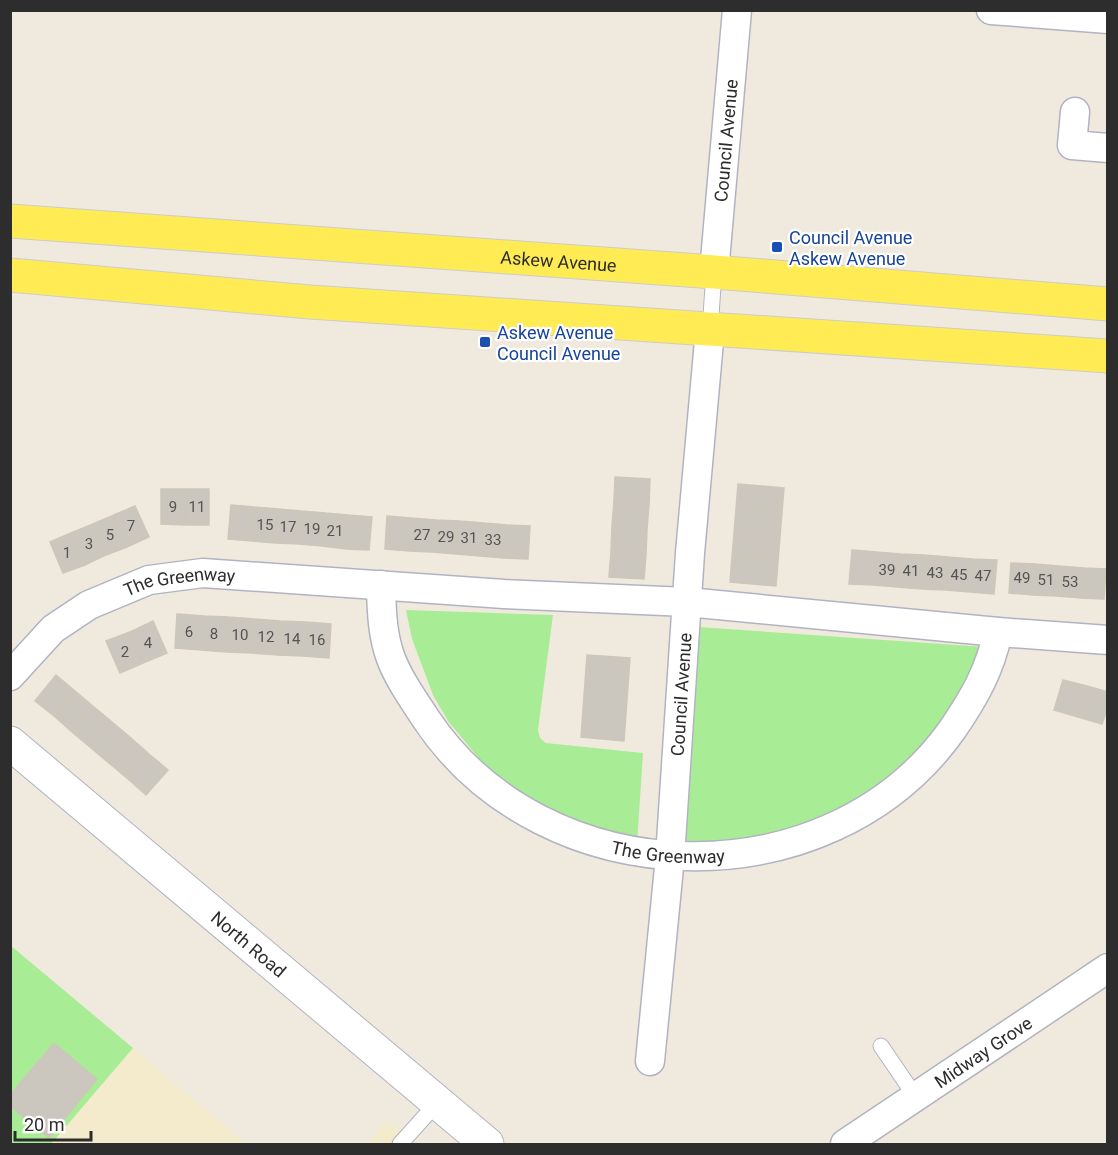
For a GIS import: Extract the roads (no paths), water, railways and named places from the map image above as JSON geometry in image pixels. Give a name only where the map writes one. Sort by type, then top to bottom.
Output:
[{"type":"main road","name":"Askew Avenue","points":[[10,221],[714,272],[1107,304]]},
{"type":"main road","points":[[10,275],[310,302],[1107,356]]},
{"type":"street","name":"Council Avenue","points":[[714,272],[737,10]]},
{"type":"street","points":[[991,10],[1107,20]]},
{"type":"street","points":[[1075,112],[1072,145],[1107,148]]},
{"type":"street","name":"Council Avenue","points":[[650,1061],[670,856],[687,602],[710,330]]},
{"type":"street","name":"The Greenway","points":[[10,676],[40,641],[67,617],[123,589],[149,580],[203,573],[687,602],[998,632],[1107,640]]},
{"type":"street","name":"The Greenway","points":[[381,585],[381,623],[393,668],[439,738],[469,771],[528,814],[562,831],[636,852],[670,856],[719,856],[753,852],[833,829],[868,808],[915,773],[937,751],[979,689],[992,662],[998,632]]},
{"type":"street","name":"North Road","points":[[10,743],[487,1144]]},
{"type":"street","name":"Midway Grove","points":[[856,1141],[915,1096],[1107,968]]},
{"type":"lane","points":[[710,330],[714,272]]},
{"type":"lane","points":[[881,1046],[915,1096]]},
{"type":"lane","points":[[400,1144],[437,1102]]},
{"type":"place","name":"Council Avenue Askew Avenue","points":[[777,247]]},
{"type":"place","name":"Askew Avenue Council Avenue","points":[[485,342]]}]
